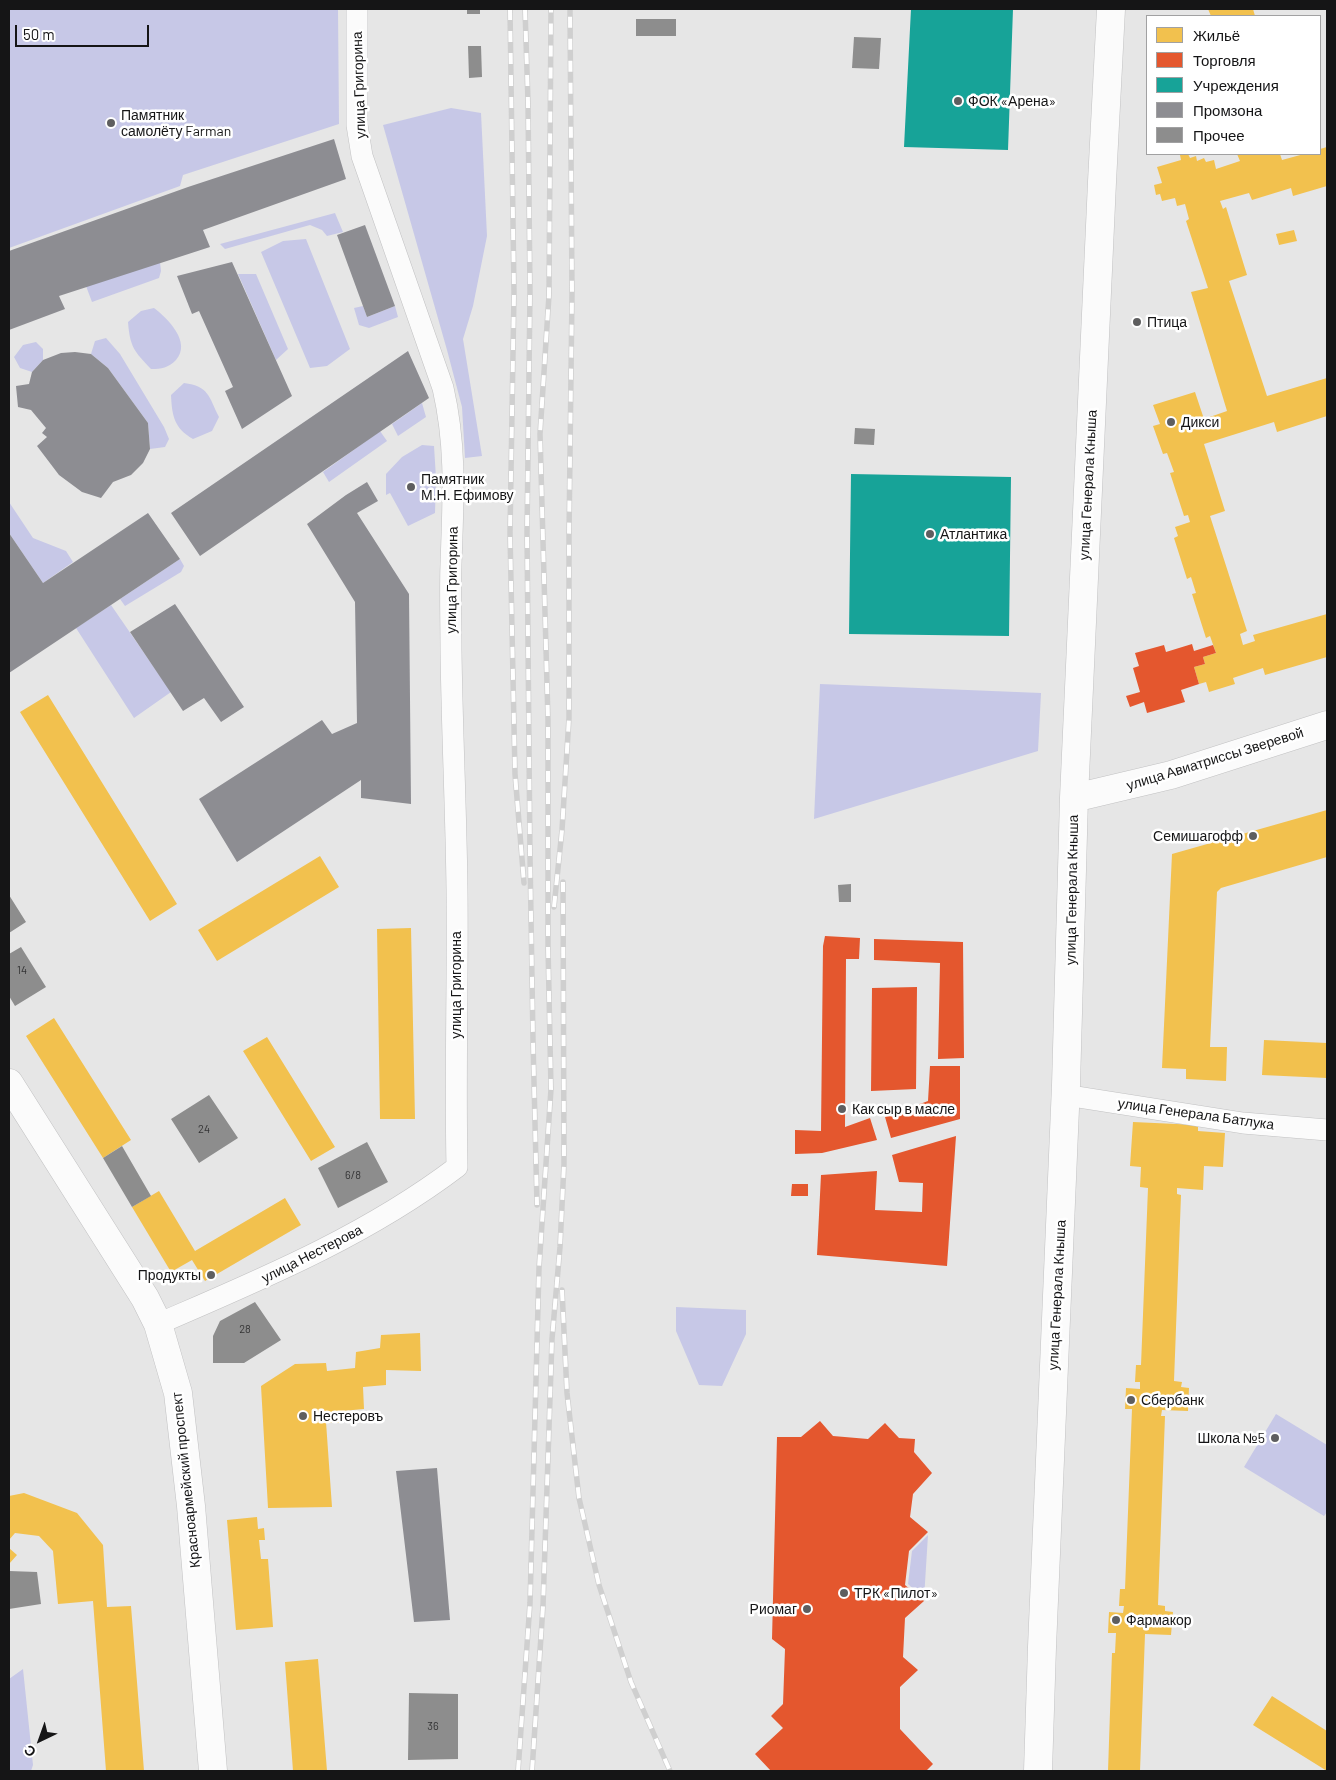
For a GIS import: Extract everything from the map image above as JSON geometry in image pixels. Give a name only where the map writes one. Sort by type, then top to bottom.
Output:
[{"type":"street","name":"улица Григорина","points":[[357,9],[358,125],[362,156],[443,388],[449,413],[453,458],[451,642],[457,890],[457,1167]]},
{"type":"street","name":"улица Генерала Кныша","points":[[1038,1771],[1066,1095],[1074,798],[1111,9]]},
{"type":"street","name":"улица Авиатриссы Зверевой","points":[[1074,798],[1171,775],[1327,725]]},
{"type":"street","name":"Красноармейский проспект","points":[[9,1083],[145,1298],[158,1324],[178,1393],[191,1506],[213,1771]]},
{"type":"street","name":"улица Генерала Батлука","points":[[1066,1095],[1243,1123],[1327,1130]]},
{"type":"street","name":"улица Нестерова","points":[[158,1324],[254,1283],[353,1235],[418,1196],[457,1167]]},
{"type":"shaded area","points":[[9,9],[338,9],[339,124],[183,175],[180,186],[9,248]]},
{"type":"shaded area","points":[[451,108],[481,113],[487,236],[473,306],[463,339],[482,456],[465,458],[462,407],[383,125]]},
{"type":"shaded area","points":[[335,213],[343,232],[327,236],[322,230],[310,225],[225,249],[220,244]]},
{"type":"shaded area","points":[[306,239],[350,349],[327,366],[310,368],[261,252],[283,241]]},
{"type":"shaded area","points":[[160,262],[161,271],[159,278],[92,302],[86,286]]},
{"type":"shaded area","points":[[238,274],[256,274],[288,349],[276,360]]},
{"type":"shaded area","points":[[363,306],[367,317],[395,306],[398,317],[369,328],[359,325],[354,308]]},
{"type":"shaded area","points":[[154,308],[176,331],[181,346],[180,353],[173,363],[158,369],[151,369],[134,348],[128,322],[141,311]]},
{"type":"shaded area","points":[[106,338],[120,354],[164,427],[169,439],[165,447],[150,449],[148,423],[108,368],[91,354],[95,341]]},
{"type":"shaded area","points":[[36,342],[43,349],[43,360],[32,372],[20,368],[14,357],[23,345]]},
{"type":"shaded area","points":[[184,383],[203,390],[210,398],[219,417],[212,431],[193,439],[178,426],[172,409],[171,395]]},
{"type":"shaded area","points":[[422,403],[426,417],[398,436],[392,424]]},
{"type":"shaded area","points":[[380,431],[387,441],[329,482],[323,472]]},
{"type":"shaded area","points":[[422,445],[434,446],[436,478],[435,513],[408,526],[390,493],[386,495],[386,474],[402,457]]},
{"type":"shaded area","points":[[9,502],[33,538],[66,551],[73,562],[43,583],[9,533]]},
{"type":"shaded area","points":[[180,559],[184,566],[181,572],[125,606],[120,599]]},
{"type":"shaded area","points":[[111,605],[171,692],[134,718],[76,628]]},
{"type":"shaded area","points":[[820,684],[1041,693],[1038,751],[814,819]]},
{"type":"shaded area","points":[[676,1307],[746,1310],[746,1334],[722,1386],[699,1385],[676,1331]]},
{"type":"shaded area","points":[[1276,1414],[1327,1445],[1327,1512],[1324,1516],[1244,1467]]},
{"type":"shaded area","points":[[928,1535],[924,1599],[908,1584],[912,1551]]},
{"type":"shaded area","points":[[23,1669],[33,1765],[31,1771],[9,1771],[9,1679]]},
{"type":"building: Жильё","points":[[1208,9],[1253,9],[1255,15],[1211,15]]},
{"type":"building: Жильё","points":[[1327,147],[1327,186],[1293,196],[1291,188],[1252,200],[1249,193],[1220,201],[1223,209],[1226,207],[1247,275],[1229,281],[1267,396],[1327,378],[1327,416],[1277,432],[1274,422],[1204,444],[1225,511],[1210,516],[1247,631],[1240,634],[1243,645],[1255,641],[1253,635],[1327,614],[1327,657],[1265,675],[1263,668],[1233,678],[1235,684],[1209,692],[1206,682],[1199,684],[1194,667],[1205,664],[1203,657],[1216,653],[1210,636],[1206,638],[1192,594],[1196,593],[1191,577],[1187,579],[1174,538],[1178,536],[1175,527],[1190,522],[1188,515],[1184,516],[1170,473],[1174,472],[1167,453],[1163,454],[1153,426],[1160,424],[1153,405],[1195,392],[1204,419],[1227,411],[1191,292],[1208,288],[1186,221],[1189,219],[1185,204],[1177,206],[1175,198],[1162,201],[1160,194],[1156,195],[1154,185],[1162,183],[1157,167],[1181,160],[1180,155],[1188,155],[1190,158],[1196,156],[1197,161],[1204,158],[1206,162],[1214,160],[1216,169],[1240,161],[1237,155],[1280,155],[1282,160],[1300,155],[1321,155],[1321,149]]},
{"type":"building: Жильё","points":[[1294,230],[1297,241],[1279,245],[1276,234]]},
{"type":"building: Жильё","points":[[48,695],[177,904],[150,921],[20,712]]},
{"type":"building: Жильё","points":[[1327,810],[1327,857],[1221,888],[1217,892],[1210,1047],[1227,1047],[1226,1081],[1186,1079],[1186,1069],[1162,1068],[1172,854]]},
{"type":"building: Жильё","points":[[320,856],[339,887],[217,961],[198,930]]},
{"type":"building: Жильё","points":[[411,928],[415,1119],[380,1119],[377,929]]},
{"type":"building: Жильё","points":[[54,1018],[131,1140],[103,1158],[26,1036]]},
{"type":"building: Жильё","points":[[267,1037],[335,1147],[311,1161],[243,1051]]},
{"type":"building: Жильё","points":[[1264,1040],[1327,1043],[1327,1078],[1262,1075]]},
{"type":"building: Жильё","points":[[1133,1122],[1198,1125],[1198,1131],[1225,1133],[1223,1167],[1204,1166],[1203,1190],[1177,1188],[1177,1194],[1181,1195],[1174,1381],[1182,1382],[1181,1387],[1189,1388],[1188,1411],[1162,1410],[1161,1416],[1165,1416],[1158,1605],[1165,1606],[1165,1611],[1173,1612],[1171,1635],[1145,1634],[1140,1771],[1108,1771],[1112,1653],[1115,1653],[1116,1633],[1108,1633],[1109,1612],[1123,1613],[1124,1606],[1119,1606],[1120,1589],[1125,1589],[1132,1409],[1125,1409],[1126,1388],[1140,1389],[1140,1382],[1135,1382],[1136,1365],[1141,1365],[1148,1188],[1140,1187],[1141,1167],[1130,1166]]},
{"type":"building: Жильё","points":[[159,1191],[195,1251],[285,1198],[301,1225],[205,1281],[192,1260],[171,1272],[132,1207]]},
{"type":"building: Жильё","name":"Нестеровъ","points":[[420,1333],[421,1371],[386,1370],[386,1385],[363,1387],[364,1409],[342,1411],[343,1423],[326,1422],[332,1507],[268,1508],[261,1386],[295,1364],[326,1363],[327,1371],[355,1368],[356,1352],[380,1348],[381,1335]]},
{"type":"building: Жильё","points":[[24,1493],[77,1513],[103,1545],[107,1607],[131,1606],[144,1771],[106,1771],[93,1601],[58,1604],[53,1551],[39,1536],[15,1533],[9,1540],[9,1496]]},
{"type":"building: Жильё","points":[[257,1517],[258,1529],[264,1528],[265,1540],[259,1540],[261,1559],[268,1559],[273,1627],[236,1630],[227,1520]]},
{"type":"building: Жильё","points":[[9,1548],[17,1555],[9,1564]]},
{"type":"building: Жильё","points":[[318,1659],[327,1771],[293,1771],[285,1662]]},
{"type":"building: Жильё","points":[[1272,1696],[1327,1731],[1327,1771],[1253,1725]]},
{"type":"building: Торговля","points":[[1192,644],[1194,651],[1213,645],[1216,653],[1203,657],[1205,664],[1194,667],[1199,684],[1181,690],[1185,702],[1147,713],[1144,702],[1130,707],[1126,696],[1140,692],[1133,668],[1139,666],[1135,653],[1164,645],[1166,652]]},
{"type":"building: Торговля","points":[[825,936],[860,938],[859,959],[846,959],[845,1127],[870,1118],[877,1140],[822,1153],[795,1154],[795,1130],[821,1131],[823,946]]},
{"type":"building: Торговля","points":[[874,939],[963,942],[964,1058],[938,1059],[940,963],[874,960]]},
{"type":"building: Торговля","points":[[917,987],[916,1089],[871,1091],[872,988]]},
{"type":"building: Торговля","points":[[930,1066],[960,1066],[960,1119],[891,1138],[885,1117],[928,1101]]},
{"type":"building: Торговля","points":[[956,1136],[947,1266],[817,1255],[821,1175],[877,1171],[875,1210],[922,1212],[923,1183],[899,1182],[892,1155]]},
{"type":"building: Торговля","points":[[792,1184],[808,1184],[808,1196],[791,1196]]},
{"type":"building: Торговля","name":"ТРК «Пилот»","points":[[820,1421],[833,1436],[868,1439],[885,1423],[899,1438],[915,1439],[914,1452],[932,1473],[913,1494],[910,1517],[928,1532],[909,1551],[905,1585],[924,1601],[905,1618],[903,1657],[918,1670],[900,1687],[900,1729],[933,1764],[926,1771],[771,1771],[755,1754],[783,1728],[771,1716],[783,1704],[785,1649],[772,1639],[777,1437],[801,1437]]},
{"type":"building: Учреждения","name":"ФОК «Арена»","points":[[911,9],[1013,9],[1008,150],[904,147]]},
{"type":"building: Учреждения","name":"Атлантика","points":[[851,474],[1011,477],[1009,636],[849,634]]},
{"type":"building: Промзона","points":[[334,139],[346,179],[203,230],[210,247],[59,296],[65,309],[9,330],[9,251],[188,187]]},
{"type":"building: Промзона","points":[[365,225],[395,306],[367,317],[337,235]]},
{"type":"building: Промзона","points":[[232,262],[292,396],[242,429],[225,391],[233,387],[199,311],[192,314],[177,276]]},
{"type":"building: Промзона","points":[[408,351],[429,398],[200,556],[171,513]]},
{"type":"building: Промзона","points":[[61,353],[91,354],[108,368],[148,423],[150,449],[143,463],[131,475],[113,482],[101,498],[82,492],[59,475],[37,446],[47,437],[42,433],[46,428],[31,410],[18,407],[16,386],[29,384],[32,372],[43,360]]},
{"type":"building: Промзона","points":[[367,482],[378,501],[357,513],[409,594],[411,804],[361,798],[361,780],[237,862],[199,799],[322,720],[332,734],[357,723],[355,602],[307,524]]},
{"type":"building: Промзона","points":[[148,513],[180,559],[9,673],[9,533],[43,583]]},
{"type":"building: Промзона","points":[[175,604],[244,707],[221,722],[204,698],[183,711],[130,632]]},
{"type":"building: Промзона","points":[[437,1468],[450,1620],[414,1622],[396,1471]]},
{"type":"building: Прочее","points":[[467,9],[480,9],[480,14],[467,14]]},
{"type":"building: Прочее","points":[[636,19],[676,19],[676,36],[636,36]]},
{"type":"building: Прочее","points":[[854,37],[881,38],[879,69],[852,68]]},
{"type":"building: Прочее","points":[[468,46],[481,46],[482,77],[469,78]]},
{"type":"building: Прочее","points":[[855,428],[875,429],[874,445],[854,444]]},
{"type":"building: Прочее","points":[[851,884],[851,902],[839,902],[838,885]]},
{"type":"building: Прочее","points":[[9,895],[26,922],[9,933]]},
{"type":"building: Прочее","points":[[21,947],[46,987],[15,1006],[9,996],[9,954]]},
{"type":"building: Прочее","points":[[209,1095],[238,1138],[199,1163],[171,1119]]},
{"type":"building: Прочее","points":[[367,1142],[388,1182],[338,1208],[318,1168]]},
{"type":"building: Прочее","points":[[122,1146],[151,1196],[132,1207],[103,1158]]},
{"type":"building: Прочее","points":[[255,1302],[281,1340],[244,1363],[213,1363],[213,1336],[220,1321]]},
{"type":"building: Прочее","points":[[9,1571],[37,1572],[41,1604],[9,1609]]},
{"type":"building: Прочее","points":[[409,1693],[458,1694],[458,1759],[408,1760]]},
{"type":"railway","points":[[510,9],[514,293],[510,533],[515,774],[524,883]]},
{"type":"railway","points":[[525,9],[530,293],[527,533],[530,855],[537,1205]]},
{"type":"railway","points":[[518,1771],[530,1603],[539,1268],[551,1089],[548,946],[548,720],[540,434],[549,295],[551,9]]},
{"type":"railway","points":[[554,907],[562,830],[569,718],[572,294],[570,9]]},
{"type":"railway","points":[[532,1771],[543,1606],[552,1339],[560,1247],[564,1164],[563,882]]},
{"type":"railway","points":[[562,1290],[567,1393],[579,1498],[599,1585],[631,1682],[670,1771]]},
{"type":"place","name":"ФОК «Арена»","points":[[958,101]]},
{"type":"place","name":"Памятник самолёту Farman","points":[[111,123]]},
{"type":"place","name":"Птица","points":[[1137,322]]},
{"type":"place","name":"Дикси","points":[[1171,422]]},
{"type":"place","name":"Памятник М.Н. Ефимову","points":[[411,487]]},
{"type":"place","name":"Атлантика","points":[[930,534]]},
{"type":"place","name":"Семишагофф","points":[[1253,836]]},
{"type":"place","name":"Как сыр в масле","points":[[842,1109]]},
{"type":"place","name":"Продукты","points":[[211,1275]]},
{"type":"place","name":"Сбербанк","points":[[1131,1400]]},
{"type":"place","name":"Нестеровъ","points":[[303,1416]]},
{"type":"place","name":"Школа №5","points":[[1275,1438]]},
{"type":"place","name":"ТРК «Пилот»","points":[[844,1593]]},
{"type":"place","name":"Риомаг","points":[[807,1609]]},
{"type":"place","name":"Фармакор","points":[[1116,1620]]}]
